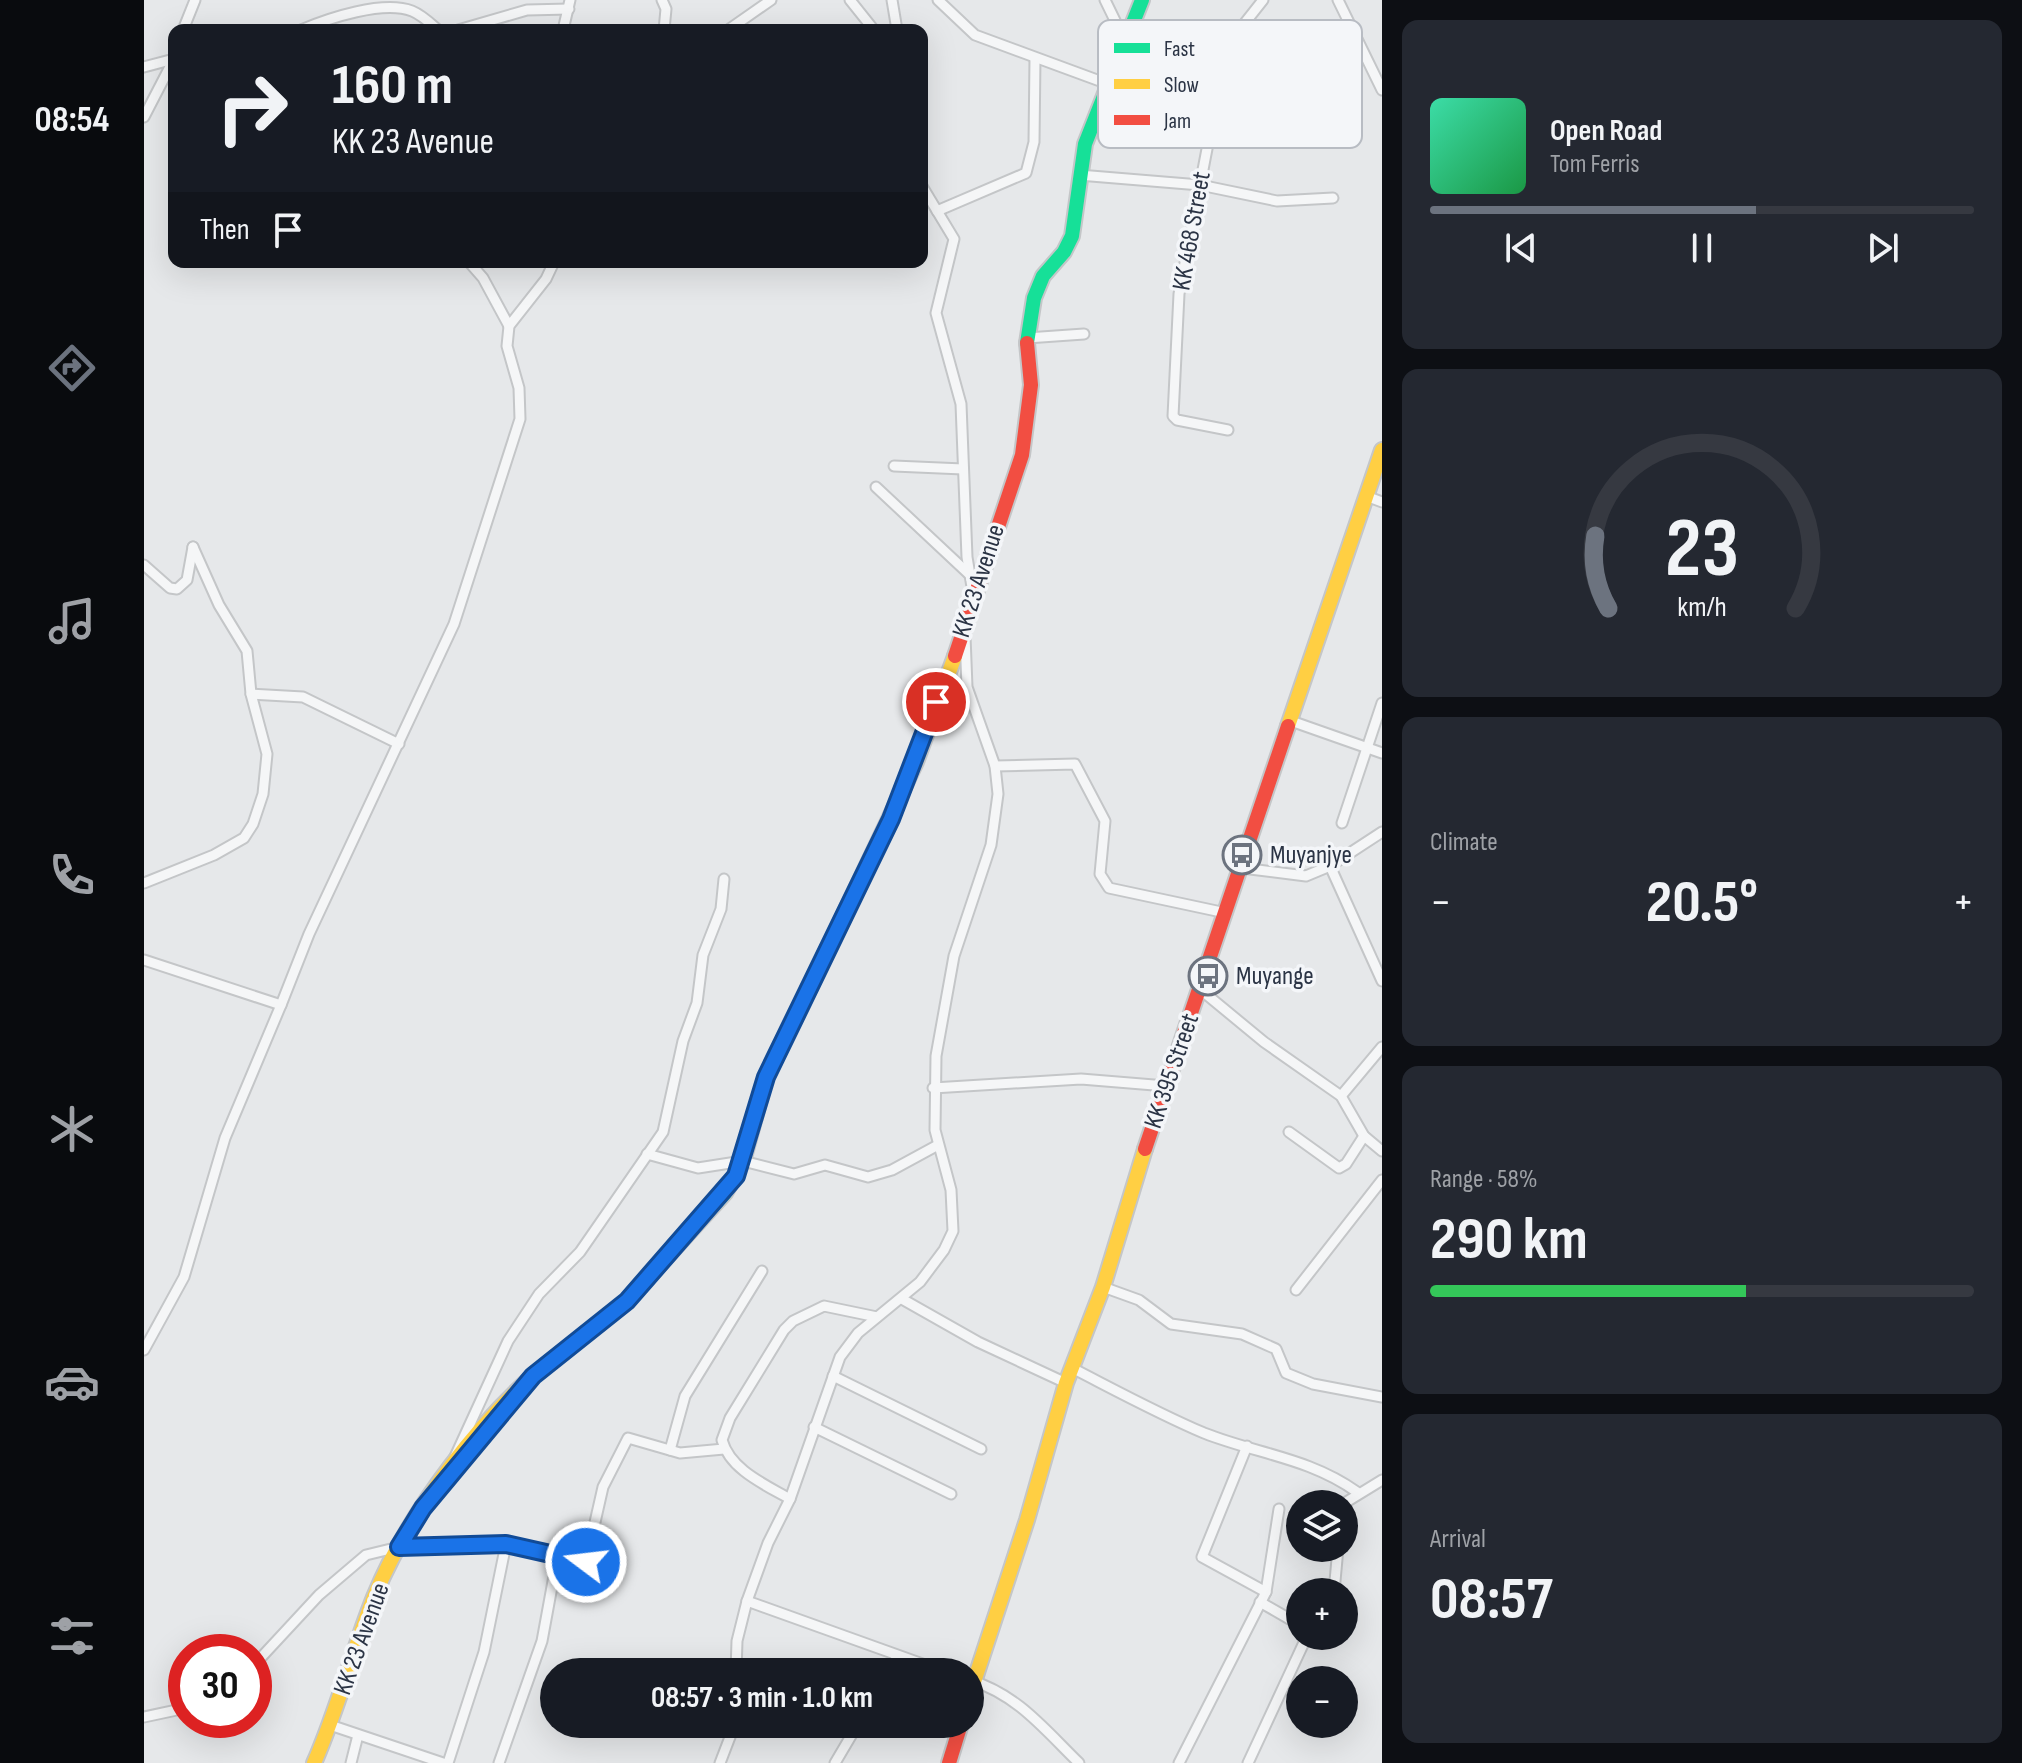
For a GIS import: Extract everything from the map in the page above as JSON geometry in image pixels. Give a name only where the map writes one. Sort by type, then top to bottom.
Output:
[{"type":"main road","name":"KK 23 Avenue","points":[[1133,20],[1142,0]]},
{"type":"main road","name":"KK 23 Avenue","points":[[314,1763],[333,1726],[357,1639],[399,1547],[446,1480],[533,1376],[604,1323],[651,1277],[725,1193],[743,1161],[766,1077],[891,819],[965,629],[1022,455],[1029,420],[1031,385],[1027,338],[1034,298],[1043,276],[1064,252],[1072,236],[1085,144],[1098,110]]},
{"type":"main road","name":"KK 395 Street","points":[[980,1658],[1066,1383],[1103,1287],[1166,1086],[1382,450]]},
{"type":"main road","points":[[949,1763],[957,1738]]},
{"type":"street","points":[[185,24],[195,0]]},
{"type":"street","points":[[662,0],[666,9],[665,24]]},
{"type":"street","points":[[737,24],[771,0]]},
{"type":"street","points":[[850,0],[869,24]]},
{"type":"street","points":[[892,0],[896,24]]},
{"type":"street","points":[[938,0],[975,35],[1098,80]]},
{"type":"street","points":[[1105,0],[1115,20]]},
{"type":"street","name":"KK 468 Street","points":[[1247,20],[1263,0]]},
{"type":"street","points":[[1338,0],[1348,20]]},
{"type":"street","points":[[479,24],[527,10],[569,5]]},
{"type":"street","points":[[316,24],[341,14],[396,7],[410,9],[430,24]]},
{"type":"street","points":[[1362,49],[1382,90]]},
{"type":"street","points":[[937,211],[1026,173],[1034,142],[1035,58]]},
{"type":"street","points":[[144,67],[168,61]]},
{"type":"street","points":[[144,117],[168,71]]},
{"type":"street","name":"KK 468 Street","points":[[1207,148],[1179,294],[1173,416],[1177,420],[1228,430]]},
{"type":"street","points":[[1079,175],[1200,185],[1277,201],[1333,198]]},
{"type":"street","points":[[928,196],[954,239],[936,313],[961,404],[974,600]]},
{"type":"street","points":[[474,268],[509,326]]},
{"type":"street","points":[[144,1350],[184,1277],[225,1138],[309,934],[454,624],[520,419],[519,388],[507,346],[509,326],[551,268]]},
{"type":"street","points":[[1027,338],[1084,334]]},
{"type":"street","points":[[894,466],[963,469]]},
{"type":"street","points":[[876,487],[970,575]]},
{"type":"street","points":[[1366,496],[1382,502]]},
{"type":"street","points":[[144,565],[170,588],[177,589],[187,580],[191,549],[195,549],[212,591],[247,651],[251,694],[267,754],[263,794],[253,824],[244,838],[214,855],[144,883]]},
{"type":"street","points":[[736,1658],[737,1641],[747,1601],[768,1543],[790,1499],[814,1427],[848,1343],[902,1299],[944,1250],[953,1231],[951,1190],[938,1145],[933,1088],[954,956],[996,824],[995,766],[967,687],[965,629]]},
{"type":"street","points":[[251,694],[303,697],[399,744]]},
{"type":"street","points":[[1342,823],[1382,703]]},
{"type":"street","points":[[1291,721],[1382,753]]},
{"type":"street","points":[[995,766],[1075,764],[1105,821],[1100,874],[1109,888],[1226,913]]},
{"type":"street","points":[[1242,868],[1290,877],[1306,876],[1330,866],[1382,832]]},
{"type":"street","points":[[1330,866],[1382,981]]},
{"type":"street","points":[[446,1480],[460,1440],[508,1341],[539,1294],[588,1241],[663,1132],[683,1041],[697,1003],[703,955],[721,909],[724,879]]},
{"type":"street","points":[[144,960],[281,1005]]},
{"type":"street","points":[[1201,990],[1264,1042],[1341,1096],[1364,1136],[1382,1151]]},
{"type":"street","points":[[1341,1096],[1382,1047]]},
{"type":"street","points":[[933,1088],[1081,1079],[1166,1086]]},
{"type":"street","points":[[1289,1132],[1339,1168],[1346,1164],[1364,1136]]},
{"type":"street","points":[[647,1154],[698,1168],[743,1161],[798,1174],[825,1165],[868,1177],[892,1170],[938,1145]]},
{"type":"street","points":[[1296,1290],[1382,1180]]},
{"type":"street","points":[[670,1450],[685,1396],[762,1271]]},
{"type":"street","points":[[1103,1287],[1139,1300],[1171,1324],[1242,1334],[1276,1349],[1286,1373],[1313,1384],[1382,1397]]},
{"type":"street","points":[[902,1299],[978,1342],[1066,1383]]},
{"type":"street","points":[[790,1499],[748,1474],[724,1449],[722,1440],[730,1418],[784,1330],[793,1321],[824,1306],[877,1317]]},
{"type":"street","points":[[1072,1368],[1206,1433],[1318,1468],[1354,1490]]},
{"type":"street","points":[[833,1376],[981,1449]]},
{"type":"street","points":[[814,1427],[951,1494]]},
{"type":"street","points":[[272,1647],[347,1570],[366,1555],[399,1547],[506,1544],[586,1562],[603,1487],[628,1438],[680,1453],[724,1449]]},
{"type":"street","points":[[1247,1446],[1202,1557],[1266,1592]]},
{"type":"street","points":[[1358,1492],[1382,1480]]},
{"type":"street","points":[[1179,1763],[1266,1592],[1279,1509]]},
{"type":"street","points":[[333,1726],[418,1759],[445,1763],[484,1652],[506,1544]]},
{"type":"street","points":[[499,1763],[542,1641],[558,1554]]},
{"type":"street","points":[[747,1601],[903,1658]]},
{"type":"street","points":[[1260,1602],[1286,1617]]},
{"type":"street","points":[[1248,1763],[1300,1650]]},
{"type":"street","points":[[984,1686],[997,1688],[1017,1701],[1079,1763]]},
{"type":"street","points":[[144,1717],[168,1712]]},
{"type":"street","points":[[351,1763],[358,1735]]},
{"type":"street","points":[[720,1763],[730,1738]]},
{"type":"street","points":[[835,1763],[850,1738]]},
{"type":"traffic: fast","points":[[1134,20],[1142,0]]},
{"type":"traffic: fast","points":[[1027,343],[1034,298],[1043,276],[1064,252],[1072,236],[1085,144],[1098,111]]},
{"type":"traffic: fast","points":[[556,1357],[623,1305],[725,1193],[743,1161],[766,1077],[828,948]]},
{"type":"traffic: slow","points":[[1288,726],[1382,450]]},
{"type":"traffic: slow","points":[[828,948],[916,762],[955,656]]},
{"type":"traffic: slow","points":[[982,1658],[1027,1520],[1066,1383],[1103,1287],[1145,1149]]},
{"type":"traffic: slow","points":[[314,1763],[374,1597],[407,1532],[428,1498],[476,1435],[502,1406],[556,1357]]},
{"type":"traffic: jam","points":[[955,656],[1022,455],[1031,385],[1027,343]]},
{"type":"traffic: jam","points":[[1145,1149],[1288,726]]},
{"type":"traffic: jam","points":[[949,1763],[957,1738]]},
{"type":"place","name":"Muyanjye","points":[[1242,855]]},
{"type":"place","name":"Muyange","points":[[1208,976]]},
{"type":"route","points":[[586,1562],[506,1544],[399,1547],[423,1508],[473,1444],[533,1376],[604,1323],[627,1301],[725,1193],[736,1176],[766,1077],[855,886],[891,819],[916,762],[936,702]]}]
